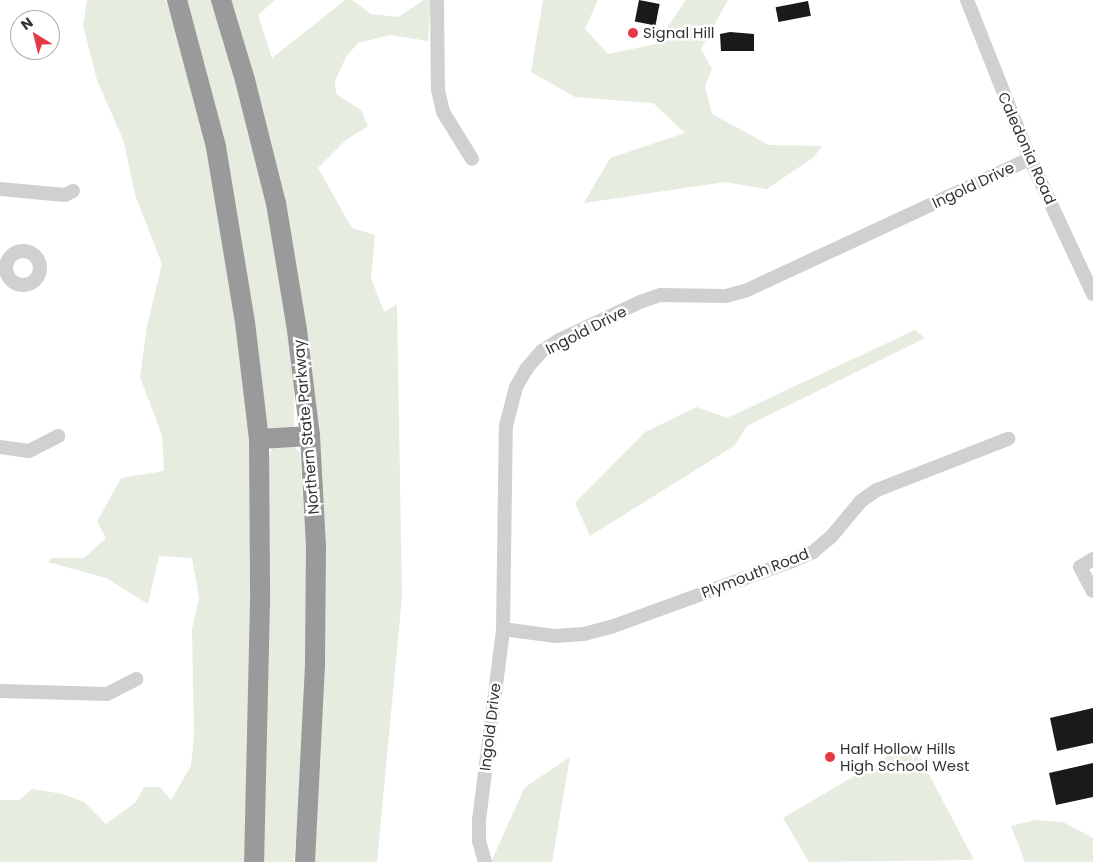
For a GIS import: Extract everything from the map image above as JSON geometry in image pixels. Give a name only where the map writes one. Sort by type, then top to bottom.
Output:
[{"type":"highway","points":[[177,0],[216,147],[245,322],[259,439],[260,602],[254,862]]},
{"type":"highway","name":"Northern State Parkway","points":[[221,0],[245,80],[276,203],[298,330],[310,436],[316,546],[315,655],[305,862]]},
{"type":"highway","points":[[259,439],[310,436]]},
{"type":"street","points":[[437,0],[438,90],[443,112],[472,159]]},
{"type":"street","name":"Caledonia Road","points":[[967,0],[1030,159],[1093,294]]},
{"type":"street","name":"Ingold Drive","points":[[485,862],[479,841],[479,820],[503,629],[506,426],[516,387],[542,351],[559,340],[660,295],[726,296],[745,291],[1030,159]]},
{"type":"street","points":[[0,189],[65,195],[73,191]]},
{"type":"street","points":[[0,447],[29,451],[58,436]]},
{"type":"street","name":"Plymouth Road","points":[[503,629],[554,636],[584,634],[611,627],[792,561],[813,552],[831,537],[861,500],[877,490],[1008,439]]},
{"type":"street","points":[[1093,559],[1080,567],[1093,590]]},
{"type":"street","points":[[0,691],[107,694],[136,679]]},
{"type":"shaded area","points":[[87,0],[166,0],[194,88],[225,228],[249,401],[252,574],[245,862],[0,862],[0,800],[19,800],[32,789],[63,794],[84,802],[106,824],[136,802],[144,787],[160,787],[171,800],[191,766],[194,735],[192,629],[199,598],[192,558],[159,556],[148,604],[106,578],[48,562],[52,558],[84,558],[106,538],[97,522],[121,478],[164,471],[162,435],[140,377],[147,326],[162,264],[135,195],[124,142],[97,80],[83,25]]},
{"type":"shaded area","points":[[184,0],[213,0],[260,163],[294,365],[294,428],[271,431],[267,426],[264,399],[259,392]]},
{"type":"shaded area","points":[[230,0],[275,0],[258,15],[272,58],[345,0],[352,0],[371,14],[398,17],[424,0],[431,0],[428,41],[390,35],[358,43],[346,57],[335,81],[336,94],[361,110],[368,126],[346,140],[318,168],[352,228],[375,235],[371,278],[384,312],[397,304],[402,597],[377,862],[314,862],[319,447]]},
{"type":"shaded area","points":[[543,0],[598,0],[585,29],[608,54],[656,44],[686,0],[728,0],[701,49],[712,69],[705,86],[712,114],[769,145],[822,146],[814,157],[767,189],[725,182],[584,203],[610,158],[685,133],[653,103],[575,97],[531,72]]},
{"type":"shaded area","points":[[915,330],[925,338],[747,426],[734,446],[590,536],[575,503],[645,432],[697,407],[727,418]]},
{"type":"shaded area","points":[[292,444],[300,453],[313,646],[294,862],[259,862],[269,457],[273,446]]},
{"type":"shaded area","points":[[912,742],[974,860],[809,862],[783,818]]},
{"type":"shaded area","points":[[570,757],[552,862],[491,862],[525,787]]},
{"type":"shaded area","points":[[1036,820],[1063,822],[1093,838],[1093,862],[1025,862],[1011,826]]},
{"type":"building","points":[[639,0],[660,4],[655,26],[635,22]]},
{"type":"building","points":[[808,1],[811,16],[778,22],[776,7]]},
{"type":"building","points":[[730,32],[754,34],[754,51],[721,51],[720,34]]},
{"type":"building","points":[[1093,708],[1093,743],[1057,751],[1050,718]]},
{"type":"building","points":[[1093,763],[1093,797],[1056,805],[1049,773]]},
{"type":"place","name":"Signal Hill","points":[[633,33]]},
{"type":"place","name":"Half Hollow Hills High School West","points":[[830,757]]}]
